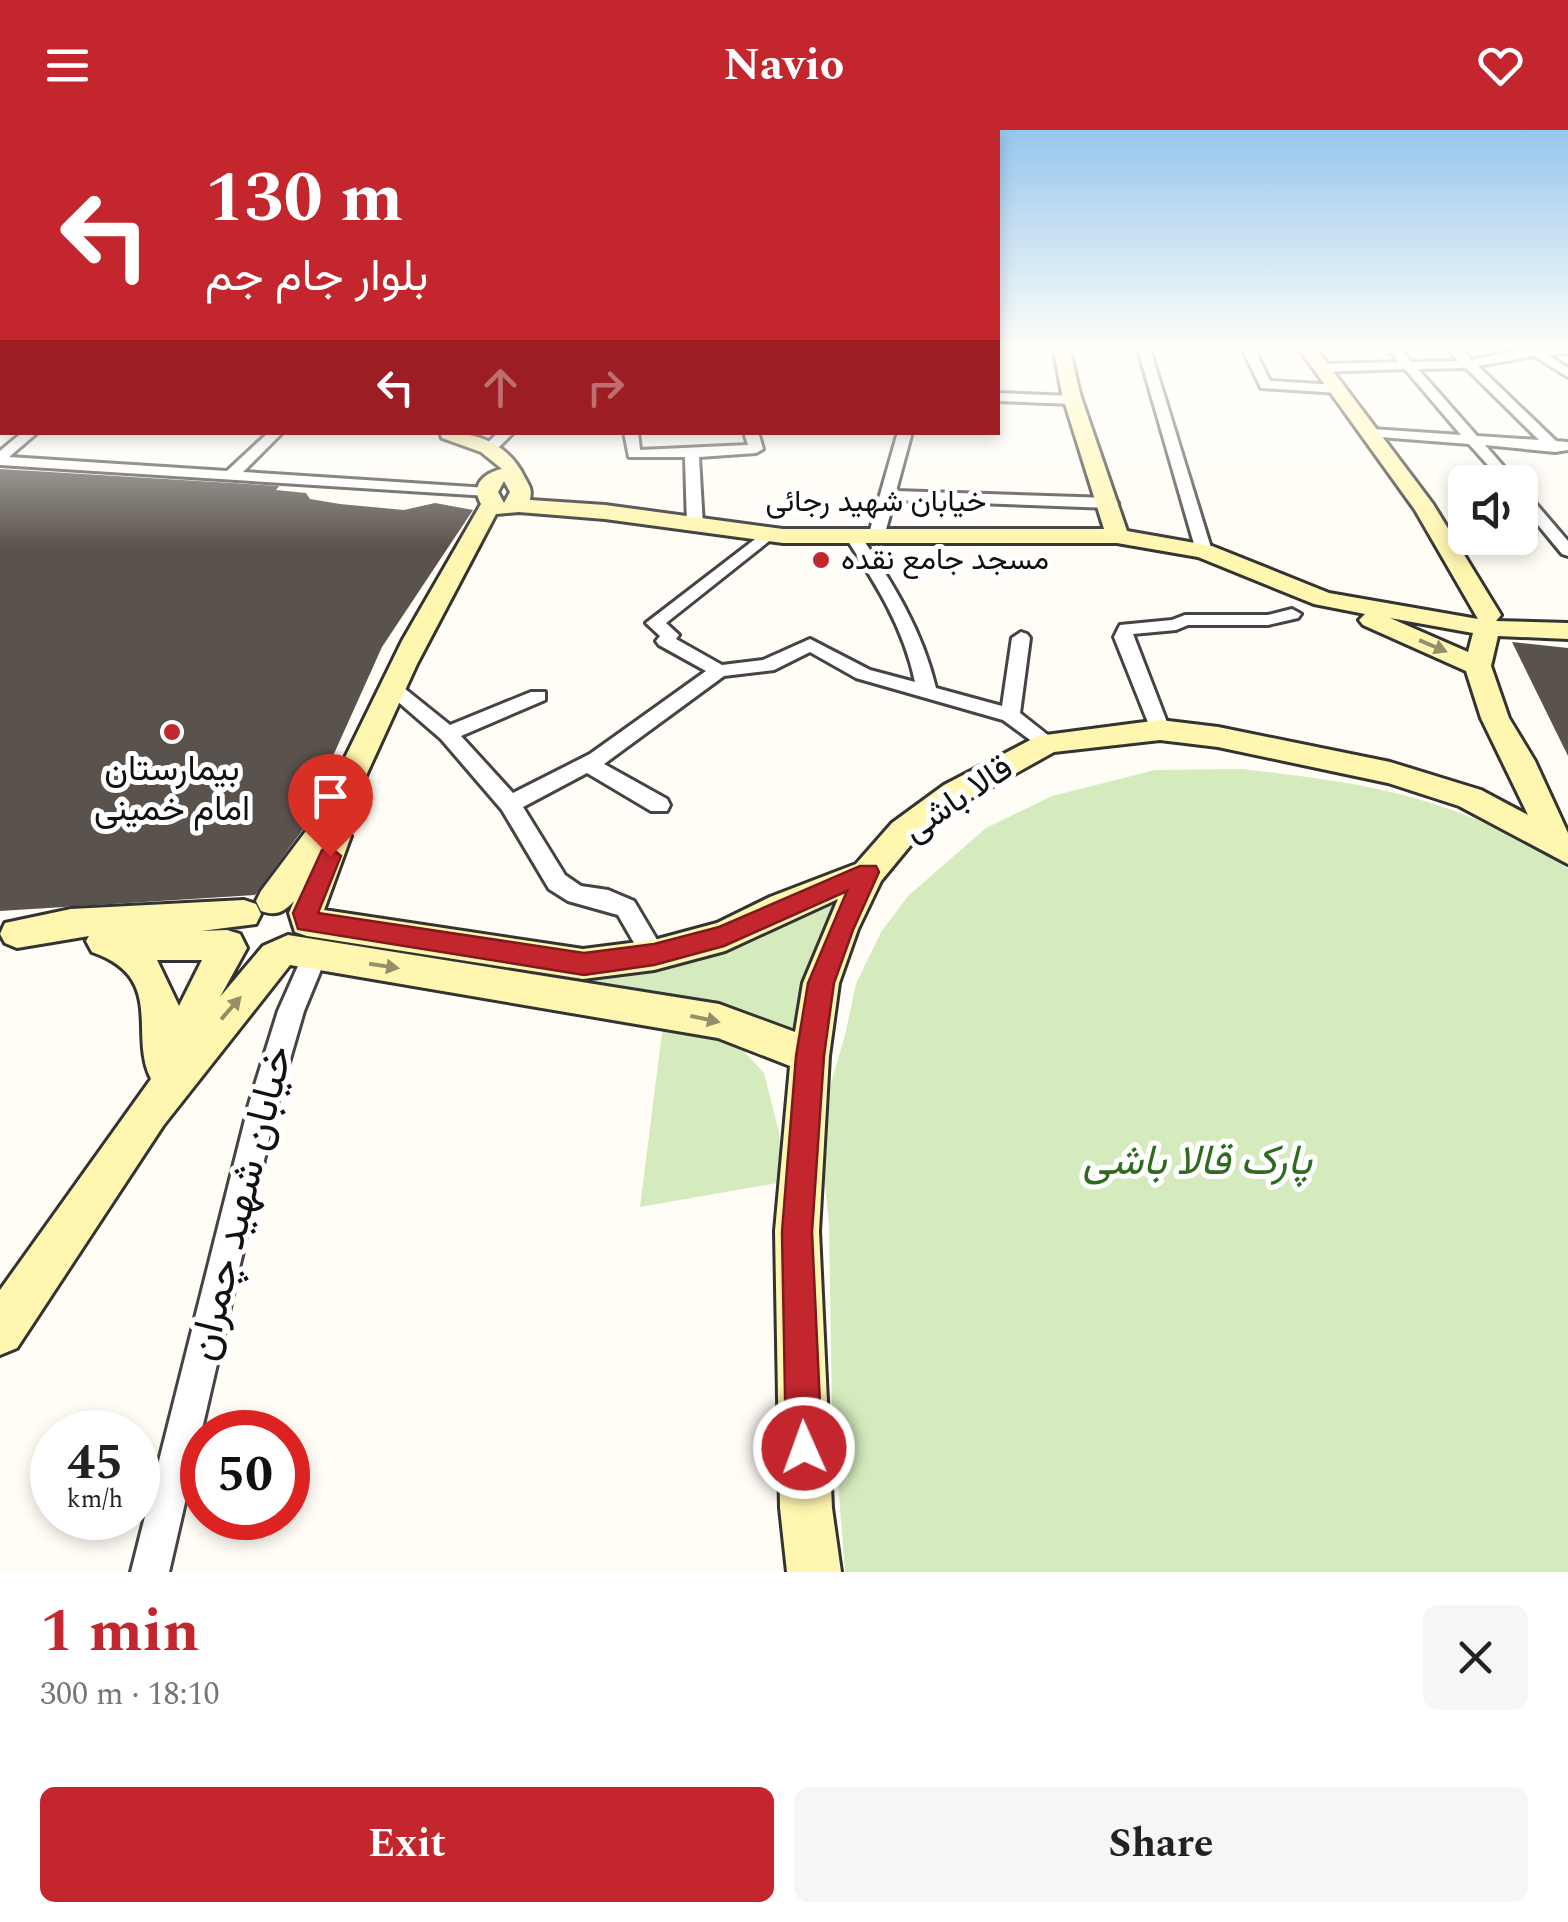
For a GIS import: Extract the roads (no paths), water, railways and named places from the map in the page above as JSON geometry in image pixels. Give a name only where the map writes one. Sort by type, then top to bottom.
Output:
[{"type":"main road","points":[[1078,413],[1110,503],[1117,536]]},
{"type":"main road","points":[[1357,413],[1425,510],[1487,621],[1478,666],[1496,718],[1560,835]]},
{"type":"main road","points":[[450,435],[486,466],[505,493]]},
{"type":"main road","points":[[453,435],[505,459],[505,493]]},
{"type":"main road","name":"خیابان شهید رجائی","points":[[505,493],[767,535],[1117,536],[1204,551],[1325,590],[1487,621],[1568,630]]},
{"type":"main road","name":"خیابان شهید چمران","points":[[274,934],[330,856],[346,792],[392,688],[468,549],[496,528],[505,493]]},
{"type":"main road","points":[[1325,590],[1478,666]]},
{"type":"main road","name":"قالا باشی","points":[[814,1572],[806,1508],[797,1232],[810,1056],[821,983],[840,930],[868,872],[902,832],[954,793],[1048,744],[1160,730],[1218,737],[1390,774],[1470,798],[1560,835]]},
{"type":"main road","points":[[8,933],[72,923],[274,934],[584,964],[654,955],[724,936],[868,872]]},
{"type":"main road","points":[[8,933],[175,946],[274,934],[719,1022],[810,1056]]},
{"type":"main road","points":[[0,1331],[156,1095],[274,934]]},
{"type":"main road","points":[[116,942],[138,960],[157,991],[164,1015],[156,1095]]},
{"type":"street","points":[[1163,413],[1204,551]]},
{"type":"street","points":[[1451,413],[1496,465]]},
{"type":"street","points":[[1524,413],[1560,445],[1568,461]]},
{"type":"street","points":[[1372,433],[1560,445]]},
{"type":"street","points":[[0,460],[29,435]]},
{"type":"street","points":[[230,476],[274,435]]},
{"type":"street","points":[[489,449],[506,435]]},
{"type":"street","points":[[631,435],[634,454],[756,448],[752,435]]},
{"type":"street","points":[[903,435],[887,495],[865,537],[909,624],[920,654],[926,692]]},
{"type":"street","points":[[692,453],[695,526]]},
{"type":"street","points":[[0,460],[505,493]]},
{"type":"street","points":[[887,495],[1110,503]]},
{"type":"street","points":[[1538,516],[1568,552]]},
{"type":"street","points":[[719,671],[665,640],[670,635],[655,623],[767,535]]},
{"type":"street","points":[[1160,730],[1123,637],[1126,628],[1176,625],[1185,620],[1268,620],[1292,614]]},
{"type":"street","points":[[1010,716],[1021,638]]},
{"type":"street","points":[[510,804],[588,764],[719,671],[767,666],[810,645],[863,674],[1010,716],[1048,744]]},
{"type":"street","points":[[392,688],[448,734],[510,804],[557,882],[576,894],[626,908],[654,955]]},
{"type":"street","points":[[448,734],[538,696]]},
{"type":"street","points":[[588,764],[659,805]]},
{"type":"street","name":"خیابان شهید چمران","points":[[150,1572],[263,1104],[291,1011],[274,934]]},
{"type":"place","name":"مسجد جامع نقده","points":[[821,560]]},
{"type":"place","name":"بیمارستان امام خمینی","points":[[172,732]]},
{"type":"park label","name":"پارک قالا باشی","points":[[1197,1161]]}]
